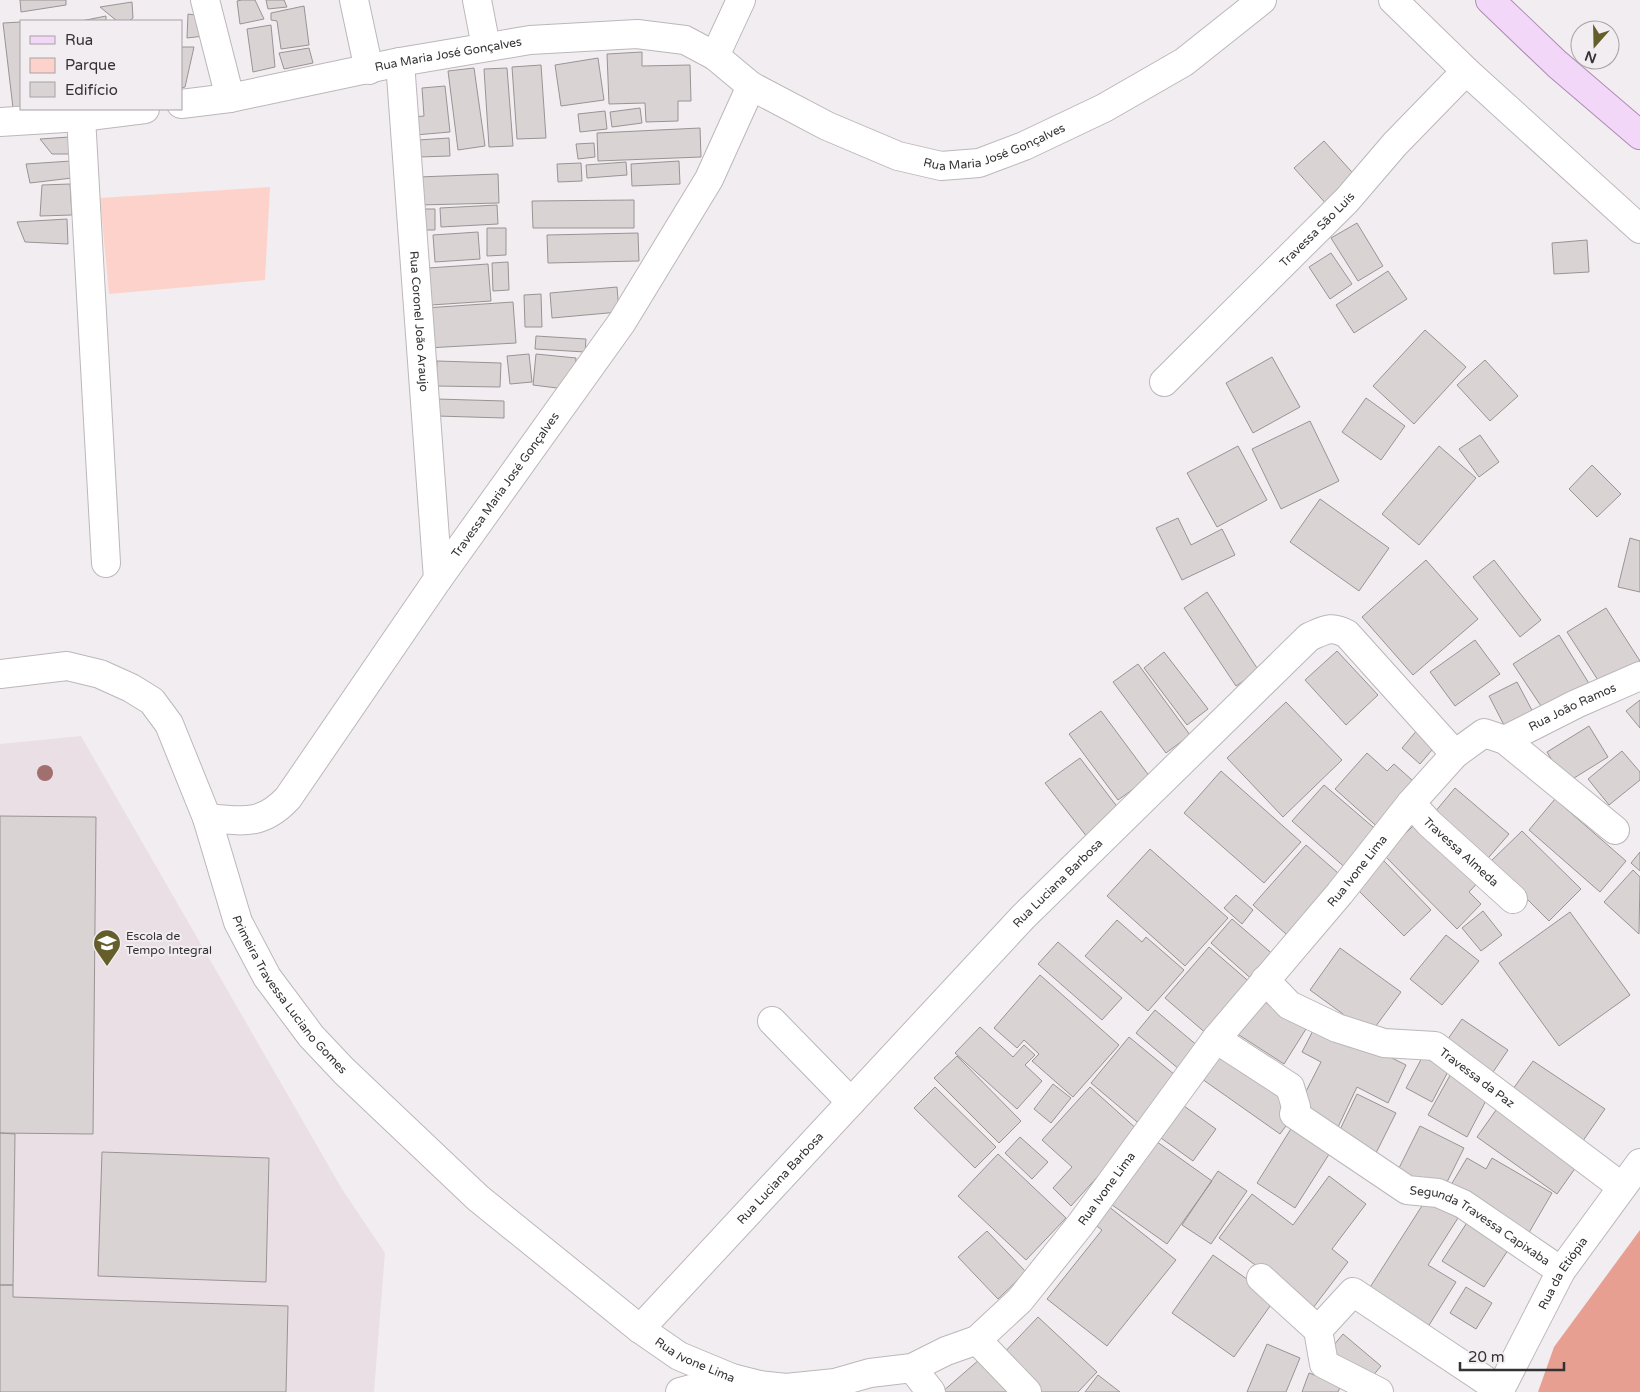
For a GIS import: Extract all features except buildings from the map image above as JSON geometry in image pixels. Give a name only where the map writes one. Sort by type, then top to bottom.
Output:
[{"type":"main road","points":[[1490,0],[1557,64],[1640,135]]},
{"type":"street","points":[[205,0],[230,98]]},
{"type":"street","points":[[354,0],[370,70]]},
{"type":"street","points":[[477,0],[486,47]]},
{"type":"street","points":[[715,56],[741,0]]},
{"type":"street","name":"Rua Maria José Gonçalves","points":[[182,104],[230,98],[370,70],[400,62],[530,40],[637,34],[685,40],[715,56],[751,86],[827,126],[898,156],[941,166],[979,162],[1024,146],[1104,108],[1184,62],[1262,0]]},
{"type":"street","points":[[1393,0],[1466,72],[1640,229]]},
{"type":"street","name":"Rua Coronel João Araujo","points":[[400,62],[438,580]]},
{"type":"street","name":"Travessa São Luis","points":[[1164,382],[1348,200],[1395,144],[1466,72]]},
{"type":"street","name":"Travessa Maria José Gonçalves","points":[[207,818],[246,822],[262,819],[276,812],[288,798],[438,580],[622,322],[709,179],[751,86]]},
{"type":"street","points":[[0,122],[81,117],[137,110]]},
{"type":"street","points":[[81,117],[106,564]]},
{"type":"street","name":"Rua Luciana Barbosa","points":[[640,1329],[1023,917],[1309,637],[1326,629],[1337,628],[1348,634],[1456,754]]},
{"type":"street","name":"Primeira Travessa Luciano Gomes","points":[[0,674],[67,666],[100,674],[132,688],[152,701],[168,724],[207,818],[238,922],[267,977],[311,1036],[344,1071],[478,1198],[640,1329]]},
{"type":"street","name":"Rua João Ramos","points":[[1505,740],[1576,704],[1638,680]]},
{"type":"street","points":[[1456,754],[1484,733],[1505,740],[1615,830]]},
{"type":"street","name":"Rua Ivone Lima","points":[[640,1329],[679,1356],[732,1385],[760,1385],[786,1388],[810,1384],[835,1383],[870,1373],[912,1368],[946,1351],[977,1340],[1020,1300],[1050,1263],[1216,1039],[1340,893],[1411,803],[1456,754]]},
{"type":"street","name":"Travessa Almeda","points":[[1411,803],[1428,823],[1513,900]]},
{"type":"street","name":"Travessa da Paz","points":[[1265,980],[1289,1005],[1337,1028],[1384,1043],[1435,1046],[1622,1186]]},
{"type":"street","points":[[772,1021],[851,1102]]},
{"type":"street","name":"Segunda Travessa Capixaba","points":[[1216,1039],[1290,1087],[1296,1107],[1294,1114],[1407,1190],[1438,1193],[1463,1204],[1561,1271]]},
{"type":"street","name":"Rua da Etiópia","points":[[1499,1391],[1561,1271],[1640,1162]]},
{"type":"street","points":[[1261,1278],[1318,1330],[1324,1364],[1380,1392]]},
{"type":"street","points":[[1318,1330],[1353,1292],[1499,1391]]},
{"type":"street","points":[[977,1340],[1028,1392]]},
{"type":"street","points":[[912,1368],[931,1392]]},
{"type":"street","points":[[810,1384],[838,1392]]},
{"type":"street","points":[[680,1392],[732,1385]]},
{"type":"shaded area","name":"Escola de Tempo Integral","points":[[81,736],[342,1189],[385,1253],[374,1392],[0,1392],[0,744]]},
{"type":"shaded area","points":[[1640,1230],[1640,1392],[1538,1392],[1554,1347]]},
{"type":"green space","points":[[270,187],[265,280],[109,294],[100,198]]},
{"type":"place","name":"Escola de Tempo Integral","points":[[107,967]]}]
